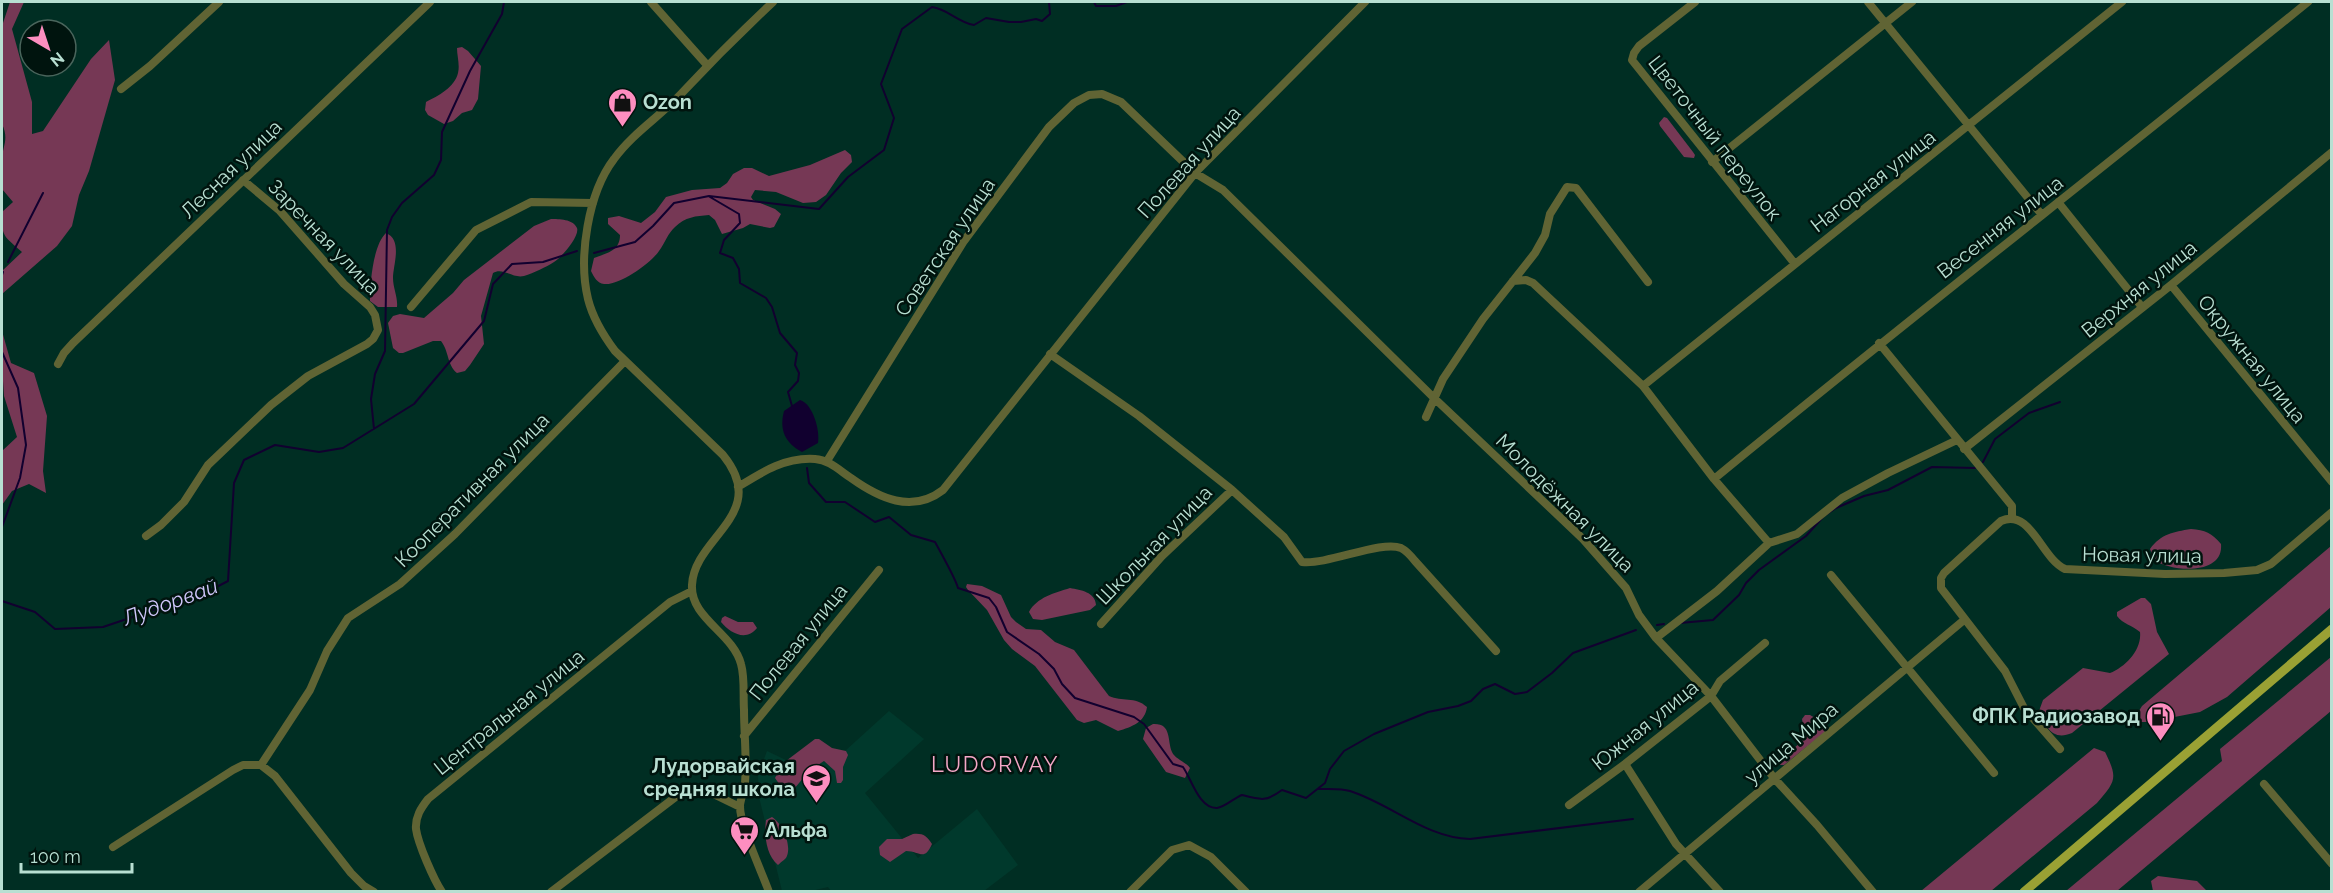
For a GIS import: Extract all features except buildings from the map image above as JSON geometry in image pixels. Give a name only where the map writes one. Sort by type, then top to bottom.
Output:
[{"type":"main road","points":[[2024,891],[2331,629]]},
{"type":"street","points":[[121,89],[150,66],[219,2]]},
{"type":"street","name":"Лесная улица","points":[[58,364],[64,352],[73,343],[430,2]]},
{"type":"street","points":[[651,2],[707,65]]},
{"type":"street","points":[[769,891],[740,807],[745,781],[742,672],[739,657],[731,644],[697,605],[692,591],[696,570],[735,510],[738,488],[735,472],[723,455],[625,361],[605,338],[592,312],[584,275],[584,259],[593,202],[605,173],[614,159],[773,2]]},
{"type":"street","name":"Полевая улица","points":[[827,461],[855,480],[895,501],[918,503],[936,496],[1196,173],[1365,2]]},
{"type":"street","name":"Цветочный переулок","points":[[1695,2],[1639,46],[1632,60],[1795,264]]},
{"type":"street","points":[[1868,2],[2042,214]]},
{"type":"street","points":[[1712,162],[1912,2]]},
{"type":"street","name":"Нагорная улица","points":[[1643,386],[2122,2]]},
{"type":"street","name":"Весенняя улица","points":[[1714,479],[2307,2]]},
{"type":"street","name":"Советская улица","points":[[827,461],[964,242],[1050,128],[1074,104],[1089,95],[1102,94],[1121,102]]},
{"type":"street","name":"Молодёжная улица","points":[[1121,102],[1196,173],[1223,190],[1433,397],[1583,538],[1626,588],[1639,615],[1656,638],[1712,696],[1774,778],[1873,891]]},
{"type":"street","name":"Верхняя улица","points":[[1965,449],[2171,285],[2331,152]]},
{"type":"street","name":"Заречная улица","points":[[146,536],[161,525],[184,502],[208,465],[271,405],[308,376],[367,344],[378,330],[375,315],[370,308],[344,284],[280,211],[243,180]]},
{"type":"street","points":[[1426,417],[1433,397],[1483,319],[1535,253],[1545,235],[1550,214],[1567,187],[1576,188],[1648,282]]},
{"type":"street","points":[[411,307],[476,230],[531,202],[593,202]]},
{"type":"street","points":[[2058,202],[2142,308]]},
{"type":"street","points":[[1513,280],[1533,283],[1643,386],[1714,479],[1769,543]]},
{"type":"street","name":"Окружная улица","points":[[2171,285],[2331,482]]},
{"type":"street","points":[[1879,344],[2012,506],[2012,518],[2001,521],[1941,578],[1941,588],[2005,671],[2024,708],[2060,749]]},
{"type":"street","points":[[1050,354],[1139,416],[1232,490],[1284,537],[1302,562],[1309,563],[1388,546],[1401,549],[1415,561],[1496,651]]},
{"type":"street","name":"Кооперативная улица","points":[[261,765],[310,690],[327,651],[348,618],[400,585],[455,534],[625,361]]},
{"type":"street","points":[[1656,638],[1717,591],[1769,543],[1797,534],[1842,498],[1958,440]]},
{"type":"street","points":[[738,488],[763,471],[781,463],[814,459],[827,461]]},
{"type":"street","name":"Школьная улица","points":[[1101,624],[1162,556],[1232,490]]},
{"type":"street","name":"Новая улица","points":[[2012,518],[2022,520],[2056,563],[2066,569],[2165,574],[2224,573],[2256,570],[2271,564],[2331,512]]},
{"type":"street","name":"Полевая улица","points":[[744,736],[879,570]]},
{"type":"street","points":[[1831,575],[1905,668],[1994,773]]},
{"type":"street","name":"Центральная улица","points":[[442,891],[416,830],[421,807],[670,602],[692,591]]},
{"type":"street","name":"улица Мира","points":[[1639,891],[1964,620]]},
{"type":"street","name":"Южная улица","points":[[1569,805],[1626,764],[1712,696],[1720,681],[1765,643]]},
{"type":"street","points":[[1626,764],[1676,844],[1720,891]]},
{"type":"street","points":[[112,847],[233,770],[243,765],[261,765],[275,776],[351,873],[364,886],[374,891]]},
{"type":"street","points":[[2264,784],[2331,864]]},
{"type":"street","points":[[551,891],[686,789],[701,788],[740,807]]},
{"type":"street","points":[[1130,891],[1172,850],[1184,845],[1200,849],[1211,857],[1246,891]]},
{"type":"shaded area","points":[[10,2],[24,2],[12,29],[18,51],[18,78],[25,78],[32,102],[32,134],[43,131],[91,59],[109,40],[115,80],[89,171],[79,195],[72,226],[57,246],[2,294],[2,271],[22,252],[5,235],[2,220],[2,212],[13,202],[2,189],[1,162],[5,138],[2,124],[2,26]]},
{"type":"shaded area","points":[[462,47],[481,66],[478,99],[472,110],[444,124],[428,115],[425,110],[426,102],[441,94],[453,83],[459,70],[457,48]]},
{"type":"shaded area","points":[[1664,117],[1693,152],[1694,158],[1684,157],[1660,126],[1659,123]]},
{"type":"shaded area","points":[[845,150],[851,155],[852,162],[841,173],[826,195],[816,202],[803,203],[776,192],[755,190],[751,197],[753,200],[781,214],[774,227],[750,224],[722,234],[715,220],[709,215],[691,218],[673,229],[649,262],[626,278],[604,284],[598,281],[591,271],[594,258],[612,251],[618,245],[620,235],[608,224],[608,218],[619,216],[641,223],[655,212],[666,197],[692,190],[720,188],[733,174],[744,168],[752,168],[769,176],[810,165]]},
{"type":"shaded area","points":[[551,219],[565,220],[575,225],[576,236],[557,260],[532,273],[516,276],[501,271],[493,273],[481,316],[484,344],[465,371],[457,373],[454,370],[441,341],[433,341],[403,353],[393,348],[388,323],[393,316],[400,314],[424,318],[453,293],[464,280],[534,226]]},
{"type":"shaded area","points":[[386,233],[391,236],[396,247],[393,278],[397,307],[378,307],[370,301],[375,255]]},
{"type":"shaded area","points":[[2,331],[11,363],[34,373],[47,416],[43,471],[46,493],[29,484],[12,491],[2,505],[2,451],[17,437],[4,396]]},
{"type":"shaded area","points":[[800,400],[805,402],[812,412],[817,425],[818,438],[818,443],[802,452],[788,440],[782,424],[784,411]]},
{"type":"shaded area","points":[[2191,529],[2208,533],[2221,544],[2220,554],[2214,562],[2195,569],[2183,569],[2154,560],[2150,549],[2159,540],[2173,533]]},
{"type":"shaded area","points":[[2331,546],[2331,607],[2227,697],[2200,712],[2149,722],[2134,719],[2142,706]]},
{"type":"shaded area","points":[[967,584],[982,586],[1001,595],[1011,617],[1016,622],[1026,629],[1041,630],[1055,642],[1074,650],[1109,696],[1138,701],[1147,707],[1144,717],[1133,726],[1118,731],[1096,720],[1084,723],[1077,720],[1035,666],[1004,640],[987,610],[966,587]]},
{"type":"shaded area","points":[[1070,588],[1090,594],[1096,605],[1090,610],[1042,620],[1033,619],[1029,612],[1032,607],[1047,596]]},
{"type":"shaded area","points":[[2145,598],[2151,604],[2157,632],[2169,654],[2072,733],[2055,734],[2044,723],[2039,711],[2043,700],[2083,668],[2110,673],[2127,662],[2138,645],[2140,632],[2119,619],[2117,612]]},
{"type":"shaded area","points":[[725,616],[738,622],[753,622],[757,628],[748,635],[738,634],[729,630],[721,622]]},
{"type":"shaded area","points":[[2331,657],[2331,711],[2117,891],[2066,891],[2222,761],[2220,749]]},
{"type":"shaded area","name":"Лудорвайская средняя школа","points":[[889,711],[924,739],[865,793],[918,858],[977,809],[1018,865],[984,891],[832,892],[828,887],[811,891],[782,891],[759,797],[758,775],[767,751],[790,762],[834,761]]},
{"type":"shaded area","points":[[1805,715],[1810,715],[1826,724],[1824,733],[1784,765],[1780,765],[1787,753],[1796,747],[1802,738],[1802,719]]},
{"type":"shaded area","points":[[1159,724],[1166,729],[1173,754],[1190,768],[1185,778],[1166,772],[1143,739],[1146,728]]},
{"type":"shaded area","points":[[815,739],[819,739],[832,748],[846,751],[848,755],[843,767],[841,783],[837,783],[835,771],[824,761],[810,770],[794,789],[790,791],[782,788],[775,778],[782,764]]},
{"type":"shaded area","points":[[2094,748],[2105,752],[2112,768],[2113,779],[2108,789],[2097,803],[1991,891],[1921,891]]},
{"type":"shaded area","points":[[772,817],[783,829],[788,847],[786,858],[778,865],[768,850],[765,832],[766,820]]},
{"type":"shaded area","points":[[913,834],[922,835],[930,841],[932,844],[927,853],[906,851],[890,862],[880,855],[879,847],[887,839],[902,839]]},
{"type":"shaded area","points":[[2158,876],[2197,881],[2207,891],[2153,891],[2151,881]]},
{"type":"waterway","points":[[374,429],[371,399],[375,374],[385,351],[387,230],[392,217],[402,203],[434,175],[441,160],[442,132],[470,71],[502,14],[504,2]]},
{"type":"waterway","name":"Лудорвай","points":[[594,253],[635,242],[674,203],[709,196],[819,209],[848,177],[884,150],[894,118],[881,84],[902,29],[932,7],[974,25],[986,18],[1009,22],[1036,19],[1042,21],[1050,14],[1049,2]]},
{"type":"waterway","name":"Лудорвай","points":[[1094,2],[1096,6],[1116,6],[1127,2]]},
{"type":"waterway","points":[[8,262],[43,193]]},
{"type":"waterway","points":[[710,197],[739,214],[740,223],[724,240],[720,253],[733,258],[739,269],[740,283],[766,298],[772,307],[780,333],[797,353],[795,365],[799,373],[798,381],[788,392],[792,406]]},
{"type":"waterway","name":"Лудорвай","points":[[2,601],[35,612],[55,629],[103,627],[207,592],[228,581],[234,483],[244,460],[275,445],[319,452],[343,448],[414,404],[484,321],[493,284],[512,264],[543,262],[577,251]]},
{"type":"waterway","points":[[2,352],[18,388],[26,445],[20,478],[2,527]]},
{"type":"waterway","points":[[1983,462],[1995,439],[2029,413],[2060,402]]},
{"type":"waterway","points":[[1680,623],[1713,620],[1739,595],[1746,583],[1759,570],[1806,536],[1824,516],[1836,508],[1864,496],[1888,490],[1932,467],[1975,468]]},
{"type":"waterway","points":[[807,468],[809,483],[826,502],[845,502],[875,522],[889,517],[911,535],[935,542],[958,588],[989,598],[996,607],[1007,632],[1039,654],[1054,669],[1062,684],[1075,698],[1134,717],[1144,724],[1173,764],[1183,767],[1200,798],[1211,807],[1220,807],[1242,795],[1259,799],[1272,797],[1282,790],[1306,798],[1325,783],[1330,769],[1344,751],[1374,734],[1428,712],[1471,701],[1483,689],[1495,684],[1515,694],[1527,692],[1573,653],[1636,630]]},
{"type":"waterway","points":[[1657,625],[1664,624]]},
{"type":"waterway","points":[[1318,789],[1350,791],[1438,833],[1470,839],[1633,819]]},
{"type":"place","name":"Ozon","points":[[622,128]]},
{"type":"place","name":"ФПК Радиозавод","points":[[2161,742]]},
{"type":"place","name":"Лудорвайская средняя школа","points":[[816,804]]},
{"type":"place","name":"Альфа","points":[[744,856]]},
{"type":"district","name":"LUDORVAY","points":[[995,764]]}]
